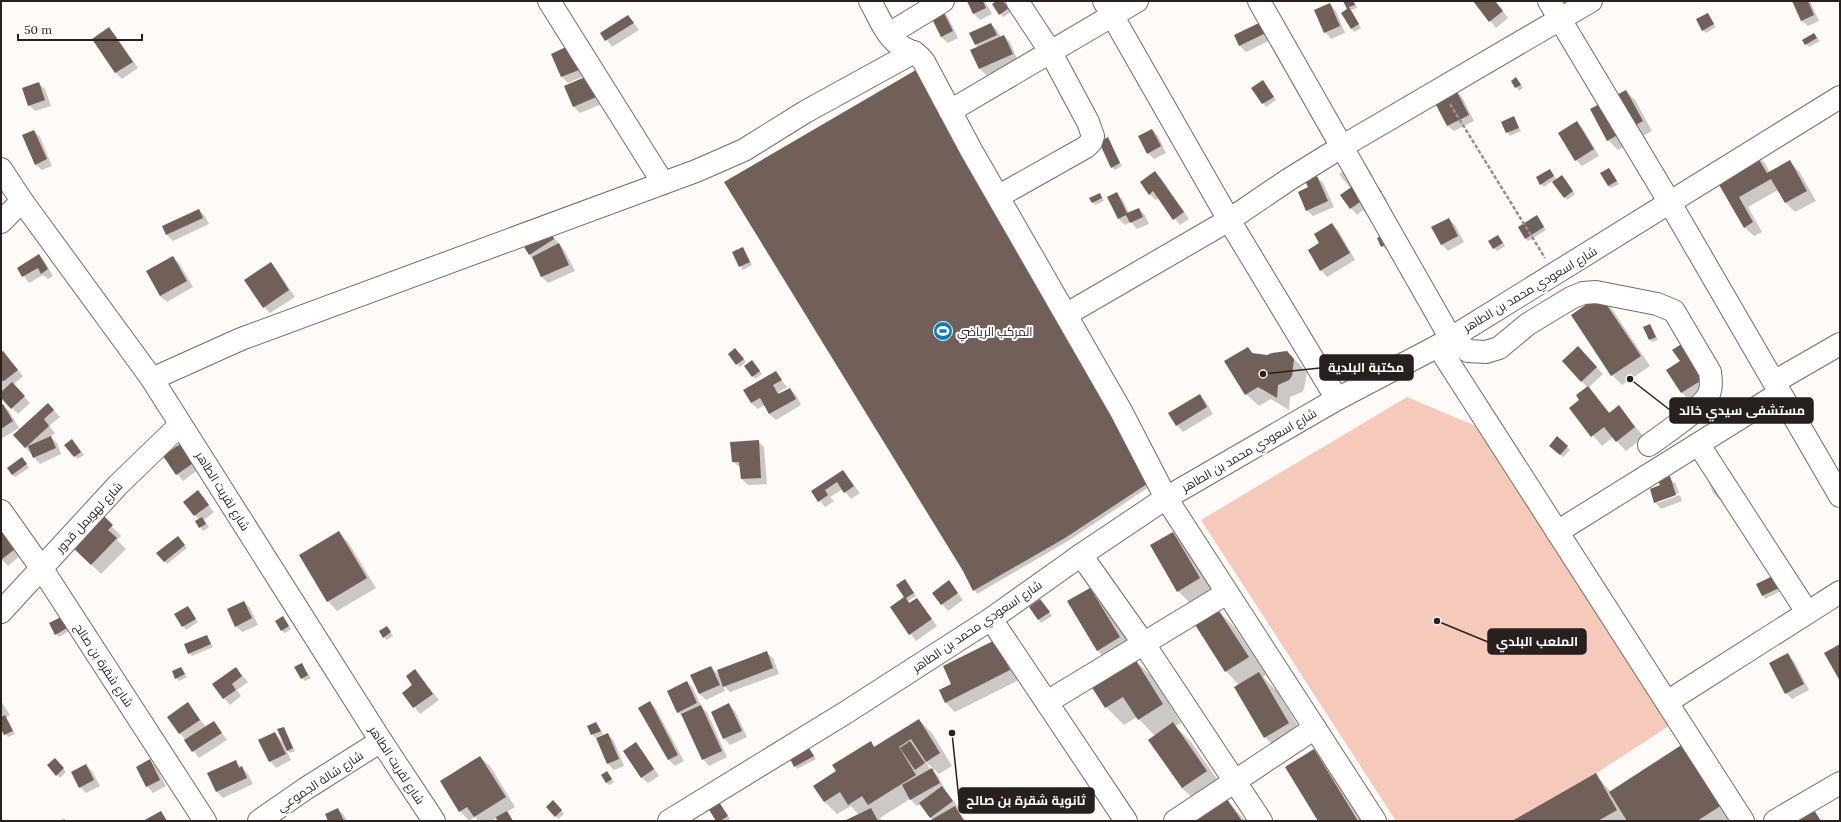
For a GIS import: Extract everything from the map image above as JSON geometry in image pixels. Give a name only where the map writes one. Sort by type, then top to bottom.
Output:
[{"type":"street","points":[[549,1],[663,183]]},
{"type":"street","points":[[870,1],[889,34],[898,44],[914,52],[924,62],[950,111],[1121,411],[1166,498],[1374,821]]},
{"type":"street","points":[[889,34],[943,1]]},
{"type":"street","points":[[999,196],[1086,147],[1091,142],[1093,136],[1088,122],[1050,51],[1017,1]]},
{"type":"street","points":[[950,111],[1050,51],[1108,8],[1137,1]]},
{"type":"street","points":[[1259,1],[1343,146],[1444,342],[1556,532],[1743,821]]},
{"type":"street","points":[[1067,314],[1229,220],[1288,180],[1440,88],[1554,10],[1591,1]]},
{"type":"street","points":[[1108,8],[1229,220],[1337,399]]},
{"type":"street","points":[[1554,10],[1670,203],[1840,496]]},
{"type":"street","points":[[152,379],[241,340],[663,183],[744,150],[805,112],[914,52]]},
{"type":"street","name":"شارع اسعودي محمد بن الطاهر","points":[[669,821],[845,713],[991,619],[1081,555],[1166,498],[1337,399],[1444,342],[1840,97]]},
{"type":"street","name":"شارع لقريت الطاهر","points":[[3,175],[152,379],[381,741],[434,821]]},
{"type":"street","points":[[1,222],[22,201]]},
{"type":"street","points":[[1444,342],[1468,351],[1486,352],[1499,348],[1528,324],[1583,293],[1596,292],[1667,307],[1674,311],[1710,372],[1712,381],[1710,392],[1704,403],[1649,445]]},
{"type":"street","points":[[1556,532],[1699,445],[1840,344]]},
{"type":"street","name":"شارع لهويمل قدور","points":[[1,612],[118,485],[180,425]]},
{"type":"street","points":[[1699,445],[1807,612]]},
{"type":"street","name":"شارع شقرة بن صالح","points":[[1,511],[42,569],[205,821]]},
{"type":"street","points":[[1081,555],[1144,644],[1260,821]]},
{"type":"street","points":[[1667,702],[1840,592]]},
{"type":"street","points":[[1047,702],[1227,593]]},
{"type":"street","points":[[991,619],[1126,821]]},
{"type":"street","points":[[1175,821],[1315,728]]},
{"type":"street","name":"شارع شالة الجموعي","points":[[259,821],[305,789],[381,741]]},
{"type":"street","points":[[1775,821],[1840,783]]},
{"type":"path","points":[[1440,88],[1555,274]]},
{"type":"shaded area","points":[[1407,397],[1478,427],[1675,722],[1523,821],[1396,821],[1201,520]]},
{"type":"building","points":[[967,1],[983,1],[986,8],[973,14]]},
{"type":"building","points":[[996,1],[1003,1],[1009,8],[999,15],[992,4]]},
{"type":"building","points":[[1343,1],[1353,1],[1355,5],[1349,7],[1359,24],[1351,29],[1341,13],[1347,9]]},
{"type":"building","points":[[1473,1],[1495,1],[1503,11],[1489,22]]},
{"type":"building","points":[[1792,1],[1808,1],[1814,15],[1801,21]]},
{"type":"building","points":[[1330,3],[1340,26],[1324,33],[1314,10]]},
{"type":"building","points":[[942,9],[953,31],[941,37],[930,15]]},
{"type":"building","points":[[1708,13],[1714,24],[1702,31],[1696,19]]},
{"type":"building","points":[[628,15],[634,23],[605,41],[600,33]]},
{"type":"building","points":[[1265,20],[1270,31],[1239,46],[1234,35]]},
{"type":"building","points":[[991,23],[997,35],[975,45],[969,33]]},
{"type":"building","points":[[109,27],[133,62],[115,73],[92,39]]},
{"type":"building","points":[[1814,33],[1817,38],[1805,45],[1802,40]]},
{"type":"building","points":[[1004,35],[1013,54],[979,69],[970,50]]},
{"type":"building","points":[[568,46],[579,70],[561,77],[551,54]]},
{"type":"building","name":"المركب الرياضي","points":[[921,67],[1153,480],[1065,538],[973,591],[963,571],[724,182]]},
{"type":"building","points":[[592,74],[601,95],[573,107],[564,86]]},
{"type":"building","points":[[1516,77],[1521,85],[1515,88],[1511,81]]},
{"type":"building","points":[[1263,80],[1274,97],[1262,104],[1251,88]]},
{"type":"building","points":[[39,82],[45,100],[28,106],[22,88]]},
{"type":"building","points":[[1456,90],[1469,115],[1447,126],[1434,101]]},
{"type":"building","points":[[1626,90],[1643,121],[1607,141],[1590,109]]},
{"type":"building","points":[[1514,116],[1519,128],[1506,133],[1501,122]]},
{"type":"building","points":[[1577,121],[1594,149],[1575,161],[1558,133]]},
{"type":"building","points":[[1152,129],[1161,146],[1147,154],[1138,136]]},
{"type":"building","points":[[34,130],[47,159],[35,165],[22,135]]},
{"type":"building","points":[[1108,137],[1120,163],[1111,168],[1099,142]]},
{"type":"building","points":[[1755,153],[1767,173],[1790,160],[1807,191],[1785,203],[1771,179],[1739,197],[1753,222],[1744,228],[1714,176]]},
{"type":"building","points":[[1609,168],[1617,181],[1608,186],[1600,173]]},
{"type":"building","points":[[1550,169],[1554,176],[1540,185],[1536,177]]},
{"type":"building","points":[[1155,171],[1184,212],[1173,220],[1153,191],[1149,195],[1140,182]]},
{"type":"building","points":[[1562,175],[1573,191],[1564,198],[1552,182]]},
{"type":"building","points":[[1317,176],[1328,201],[1306,211],[1298,192],[1308,187],[1305,181]]},
{"type":"building","points":[[1374,182],[1382,192],[1370,201],[1367,197],[1350,209],[1340,195],[1357,183]]},
{"type":"building","points":[[1117,192],[1127,213],[1139,208],[1143,217],[1130,223],[1126,215],[1118,219],[1107,197]]},
{"type":"building","points":[[1100,193],[1102,198],[1092,203],[1089,198]]},
{"type":"building","points":[[199,209],[203,218],[166,235],[162,226]]},
{"type":"building","points":[[1537,215],[1544,227],[1525,239],[1518,227]]},
{"type":"building","points":[[1449,218],[1458,236],[1441,245],[1431,227]]},
{"type":"building","points":[[1332,223],[1350,253],[1320,271],[1308,250],[1319,243],[1314,234]]},
{"type":"building","points":[[548,229],[554,239],[529,255],[523,245]]},
{"type":"building","points":[[1395,229],[1399,238],[1381,247],[1377,238]]},
{"type":"building","points":[[1498,235],[1503,243],[1493,249],[1488,241]]},
{"type":"building","points":[[559,243],[569,265],[541,277],[532,257]]},
{"type":"building","points":[[743,247],[750,262],[739,267],[732,252]]},
{"type":"building","points":[[39,254],[48,269],[41,274],[38,268],[22,277],[17,268]]},
{"type":"building","points":[[173,256],[187,281],[160,296],[146,271]]},
{"type":"building","points":[[271,262],[289,290],[263,308],[244,280]]},
{"type":"building","points":[[1600,295],[1641,356],[1611,376],[1571,315]]},
{"type":"building","points":[[1650,324],[1656,337],[1649,340],[1643,327]]},
{"type":"building","points":[[1691,338],[1713,373],[1681,393],[1666,370],[1680,361],[1672,350]]},
{"type":"building","points":[[1578,346],[1597,367],[1581,382],[1562,361]]},
{"type":"building","points":[[1248,347],[1252,353],[1267,355],[1287,351],[1294,359],[1292,376],[1289,380],[1278,385],[1277,398],[1258,387],[1245,395],[1224,361]]},
{"type":"building","points":[[735,348],[744,359],[736,365],[728,354]]},
{"type":"building","points":[[3,351],[18,370],[4,381],[1,380],[1,352]]},
{"type":"building","points":[[752,360],[760,371],[752,377],[744,366]]},
{"type":"building","points":[[776,371],[782,380],[773,385],[778,394],[790,388],[796,399],[769,414],[760,398],[751,403],[743,390]]},
{"type":"building","points":[[12,382],[25,396],[11,409],[1,398],[1,392]]},
{"type":"building","points":[[1588,386],[1609,413],[1619,405],[1635,427],[1616,442],[1604,427],[1591,437],[1569,408],[1579,400],[1576,395]]},
{"type":"building","points":[[1200,394],[1207,407],[1176,426],[1168,413]]},
{"type":"building","points":[[48,403],[54,410],[44,419],[49,426],[25,448],[13,435]]},
{"type":"building","points":[[3,404],[13,421],[1,429],[1,405]]},
{"type":"building","points":[[51,436],[56,448],[33,458],[28,446]]},
{"type":"building","points":[[1557,436],[1568,446],[1560,455],[1549,446]]},
{"type":"building","points":[[188,438],[202,457],[176,475],[163,456]]},
{"type":"building","points":[[72,439],[81,452],[74,457],[64,445]]},
{"type":"building","points":[[759,440],[761,478],[741,479],[739,462],[732,462],[730,442]]},
{"type":"building","points":[[22,457],[27,464],[12,475],[7,468]]},
{"type":"building","points":[[843,470],[854,486],[844,493],[837,482],[825,490],[828,495],[818,502],[811,491]]},
{"type":"building","points":[[1670,476],[1676,495],[1654,503],[1650,489],[1660,485],[1658,481]]},
{"type":"building","points":[[198,490],[209,505],[194,516],[183,502]]},
{"type":"building","points":[[100,512],[113,525],[108,530],[117,538],[91,565],[69,544]]},
{"type":"building","points":[[202,517],[206,524],[199,528],[195,521]]},
{"type":"building","points":[[10,525],[24,542],[1,560],[1,532]]},
{"type":"building","points":[[339,531],[367,578],[327,602],[299,555]]},
{"type":"building","points":[[1173,532],[1200,578],[1177,592],[1150,545]]},
{"type":"building","points":[[178,536],[185,545],[164,562],[156,553]]},
{"type":"building","points":[[1775,575],[1781,587],[1762,596],[1756,584]]},
{"type":"building","points":[[905,579],[914,593],[906,598],[909,603],[917,598],[932,619],[909,635],[890,607],[904,597],[896,585]]},
{"type":"building","points":[[949,580],[958,593],[941,605],[932,593]]},
{"type":"building","points":[[1090,588],[1120,637],[1097,651],[1067,601]]},
{"type":"building","points":[[1040,599],[1050,612],[1038,620],[1029,607]]},
{"type":"building","points":[[244,601],[252,618],[235,627],[227,609]]},
{"type":"building","points":[[188,606],[196,619],[182,627],[174,614]]},
{"type":"building","points":[[1217,608],[1249,657],[1225,672],[1194,623]]},
{"type":"building","points":[[283,616],[289,626],[281,631],[275,621]]},
{"type":"building","points":[[61,617],[67,628],[55,635],[49,623]]},
{"type":"building","points":[[387,626],[391,632],[383,638],[379,631]]},
{"type":"building","points":[[207,635],[211,644],[188,654],[184,644]]},
{"type":"building","points":[[995,640],[1010,670],[945,703],[939,690],[951,684],[943,666]]},
{"type":"building","points":[[1840,644],[1840,681],[1824,653]]},
{"type":"building","points":[[767,651],[773,668],[723,687],[717,670]]},
{"type":"building","points":[[1788,653],[1804,684],[1785,694],[1769,663]]},
{"type":"building","points":[[1135,659],[1163,704],[1138,720],[1123,697],[1105,708],[1091,686]]},
{"type":"building","points":[[302,663],[308,675],[301,679],[294,667]]},
{"type":"building","points":[[711,666],[720,685],[699,694],[690,675]]},
{"type":"building","points":[[181,667],[185,674],[175,679],[172,671]]},
{"type":"building","points":[[236,667],[242,676],[232,684],[236,690],[223,699],[212,684]]},
{"type":"building","points":[[415,669],[433,694],[413,708],[402,693],[412,685],[406,676]]},
{"type":"building","points":[[1259,672],[1289,723],[1264,738],[1234,687]]},
{"type":"building","points":[[687,681],[697,703],[677,713],[667,691]]},
{"type":"building","points":[[650,701],[678,755],[668,760],[638,708]]},
{"type":"building","points":[[188,702],[200,720],[179,734],[167,717]]},
{"type":"building","points":[[729,703],[742,731],[723,739],[711,712]]},
{"type":"building","points":[[701,705],[722,751],[702,760],[681,714]]},
{"type":"building","points":[[5,715],[13,731],[4,735],[1,729],[1,717]]},
{"type":"building","points":[[919,719],[940,753],[926,762],[911,739],[899,747],[916,775],[868,805],[862,796],[848,805],[840,792],[824,802],[813,786],[836,771],[832,765],[871,741],[874,747]]},
{"type":"building","points":[[214,721],[222,733],[192,752],[184,740]]},
{"type":"building","points":[[596,722],[601,731],[591,735],[587,726]]},
{"type":"building","points":[[1173,722],[1207,771],[1182,788],[1148,740]]},
{"type":"building","points":[[284,727],[293,748],[287,751],[277,729]]},
{"type":"building","points":[[275,732],[286,754],[269,762],[258,740]]},
{"type":"building","points":[[608,733],[619,759],[607,764],[596,738]]},
{"type":"building","points":[[910,741],[925,763],[915,770],[900,748]]},
{"type":"building","points":[[636,742],[654,769],[641,778],[623,751]]},
{"type":"building","points":[[1683,744],[1722,805],[1697,821],[1627,821],[1609,792]]},
{"type":"building","points":[[807,745],[814,756],[794,767],[788,755]]},
{"type":"building","points":[[1314,749],[1358,821],[1318,821],[1285,767]]},
{"type":"building","points":[[480,756],[506,797],[474,817],[467,807],[459,812],[440,781]]},
{"type":"building","points":[[55,758],[64,768],[56,776],[47,765]]},
{"type":"building","points":[[150,759],[160,780],[146,787],[136,767]]},
{"type":"building","points":[[236,760],[239,768],[242,766],[247,778],[216,792],[207,773]]},
{"type":"building","points":[[86,764],[94,780],[79,788],[71,772]]},
{"type":"building","points":[[932,768],[940,783],[910,800],[902,785]]},
{"type":"building","points":[[607,771],[612,779],[606,783],[601,775]]},
{"type":"building","points":[[1596,773],[1617,810],[1598,821],[1512,821]]},
{"type":"building","points":[[942,786],[953,801],[930,818],[919,803]]},
{"type":"building","points":[[1227,799],[1242,821],[1197,820]]},
{"type":"building","points":[[553,800],[562,810],[555,817],[546,807]]},
{"type":"building","points":[[719,802],[728,816],[720,821],[716,821],[708,808]]},
{"type":"building","points":[[955,806],[964,821],[931,820]]},
{"type":"building","points":[[338,808],[344,821],[328,821],[325,814]]},
{"type":"building","points":[[871,808],[878,821],[844,821]]},
{"type":"building","points":[[1814,810],[1821,821],[1798,821]]},
{"type":"building","points":[[161,811],[167,821],[143,821]]},
{"type":"building","points":[[507,811],[513,821],[497,821],[496,817]]},
{"type":"place","name":"المركب الرياضي","points":[[943,331]]},
{"type":"place","name":"مكتبة البلدية","points":[[1263,374]]},
{"type":"place","name":"مستشفى سيدي خالد","points":[[1630,379]]},
{"type":"place","name":"الملعب البلدي","points":[[1437,621]]},
{"type":"place","name":"ثانوية شقرة بن صالح","points":[[952,733]]}]
